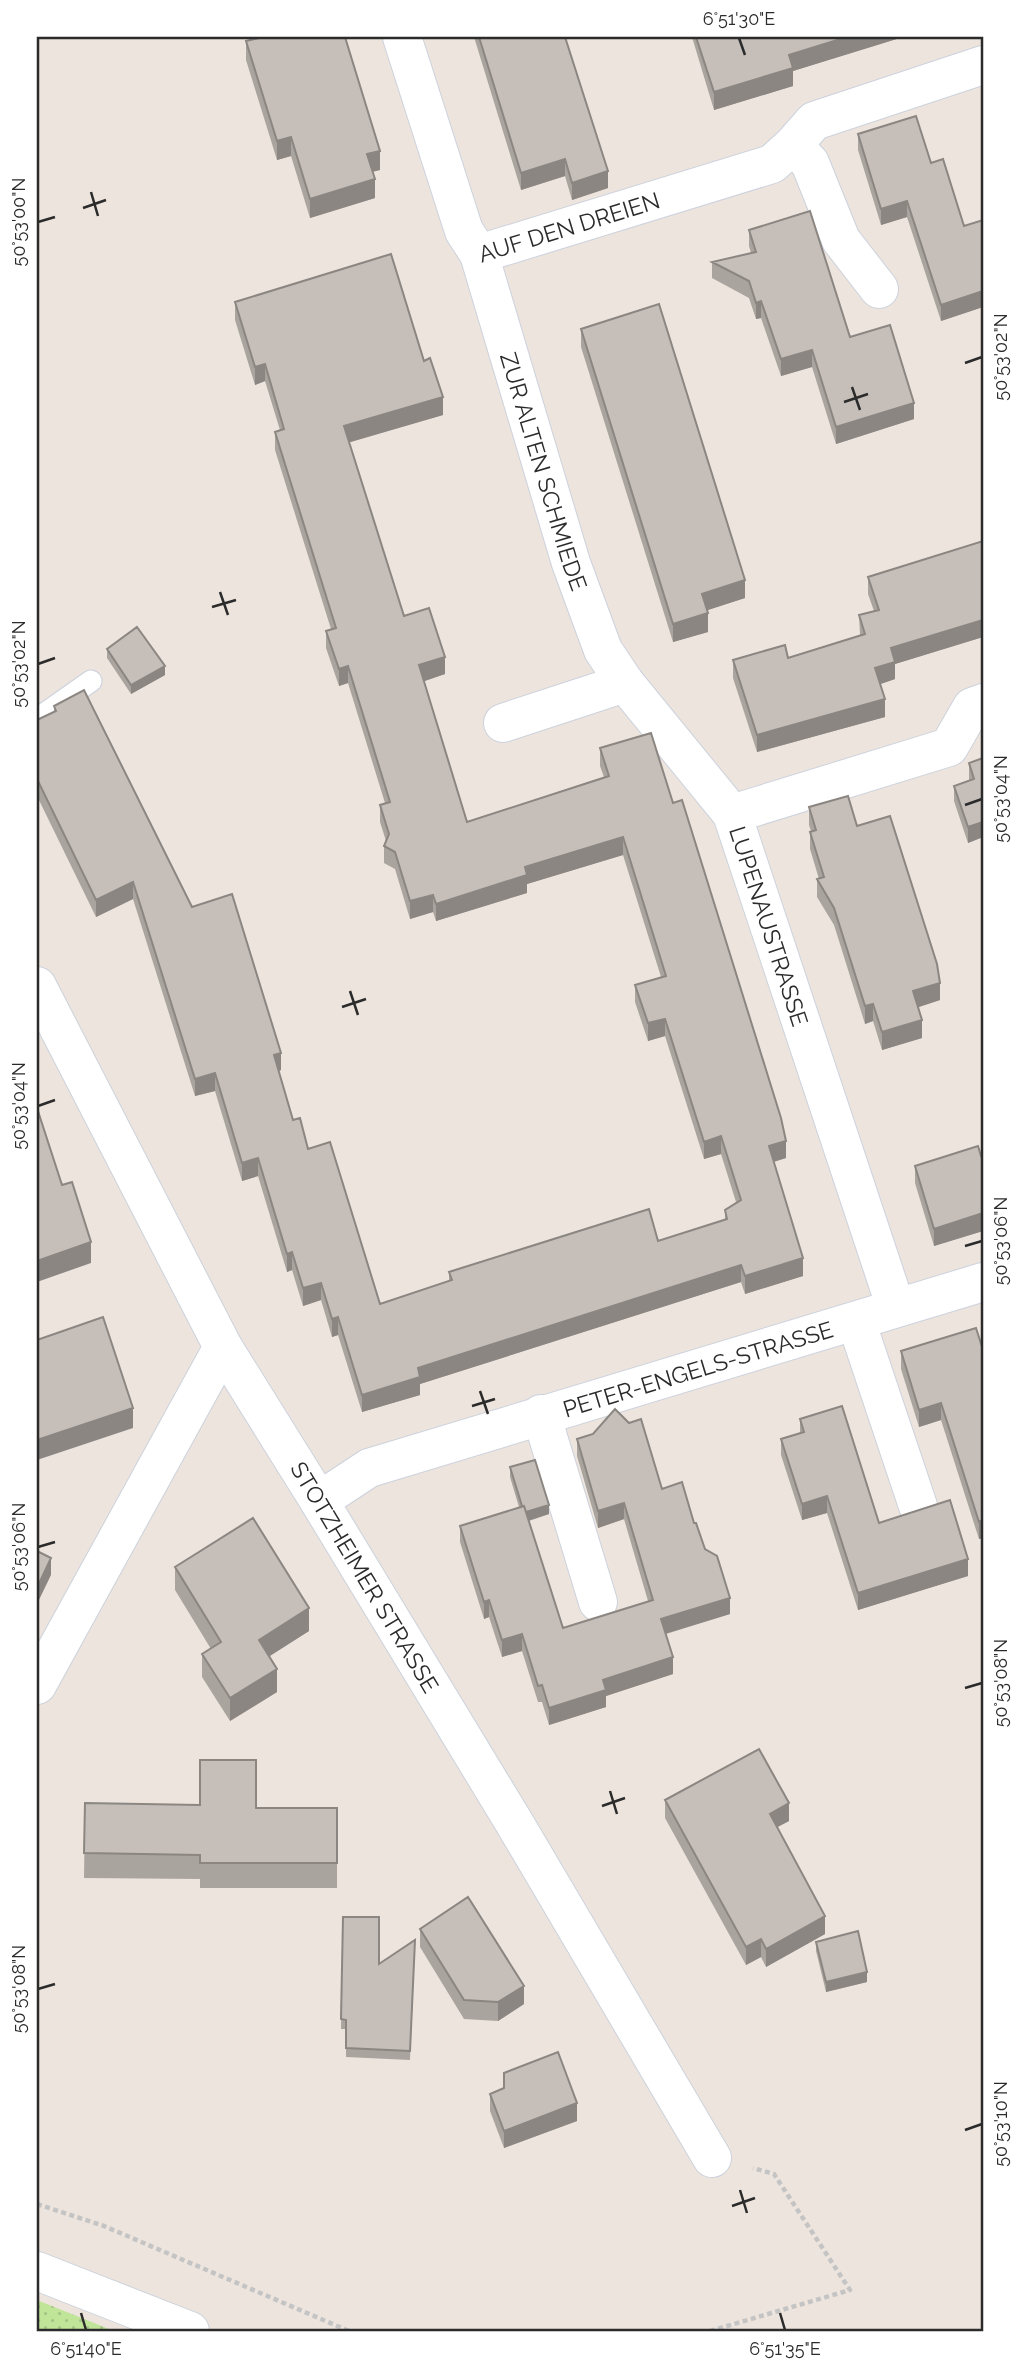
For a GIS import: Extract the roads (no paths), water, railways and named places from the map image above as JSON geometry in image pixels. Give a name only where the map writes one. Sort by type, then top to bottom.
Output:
[{"type":"street","name":"AUF DEN DREIEN","points":[[402,37],[464,231],[479,254],[772,164],[814,121],[983,65]]},
{"type":"street","points":[[793,145],[810,163],[841,240],[879,289]]},
{"type":"street","name":"ZUR ALTEN SCHMIEDE","points":[[479,254],[571,563],[603,650],[625,683],[732,814]]},
{"type":"street","points":[[503,723],[625,683]]},
{"type":"street","name":"LUPENAUSTRASSE","points":[[896,1308],[732,814],[949,747],[972,706],[983,703]]},
{"type":"street","name":"STOTZHEIMER STRASSE","points":[[37,986],[223,1347],[522,1836],[712,2158]]},
{"type":"street","name":"PETER-ENGELS-STRASSE","points":[[319,1501],[369,1468],[983,1282]]},
{"type":"street","name":"PETER-ENGELS-STRASSE","points":[[856,1321],[918,1506]]},
{"type":"street","points":[[37,1685],[223,1347]]},
{"type":"street","name":"PETER-ENGELS-STRASSE","points":[[541,1414],[598,1602]]},
{"type":"street","points":[[37,2271],[190,2331]]},
{"type":"lane","points":[[37,719],[90,681]]}]
